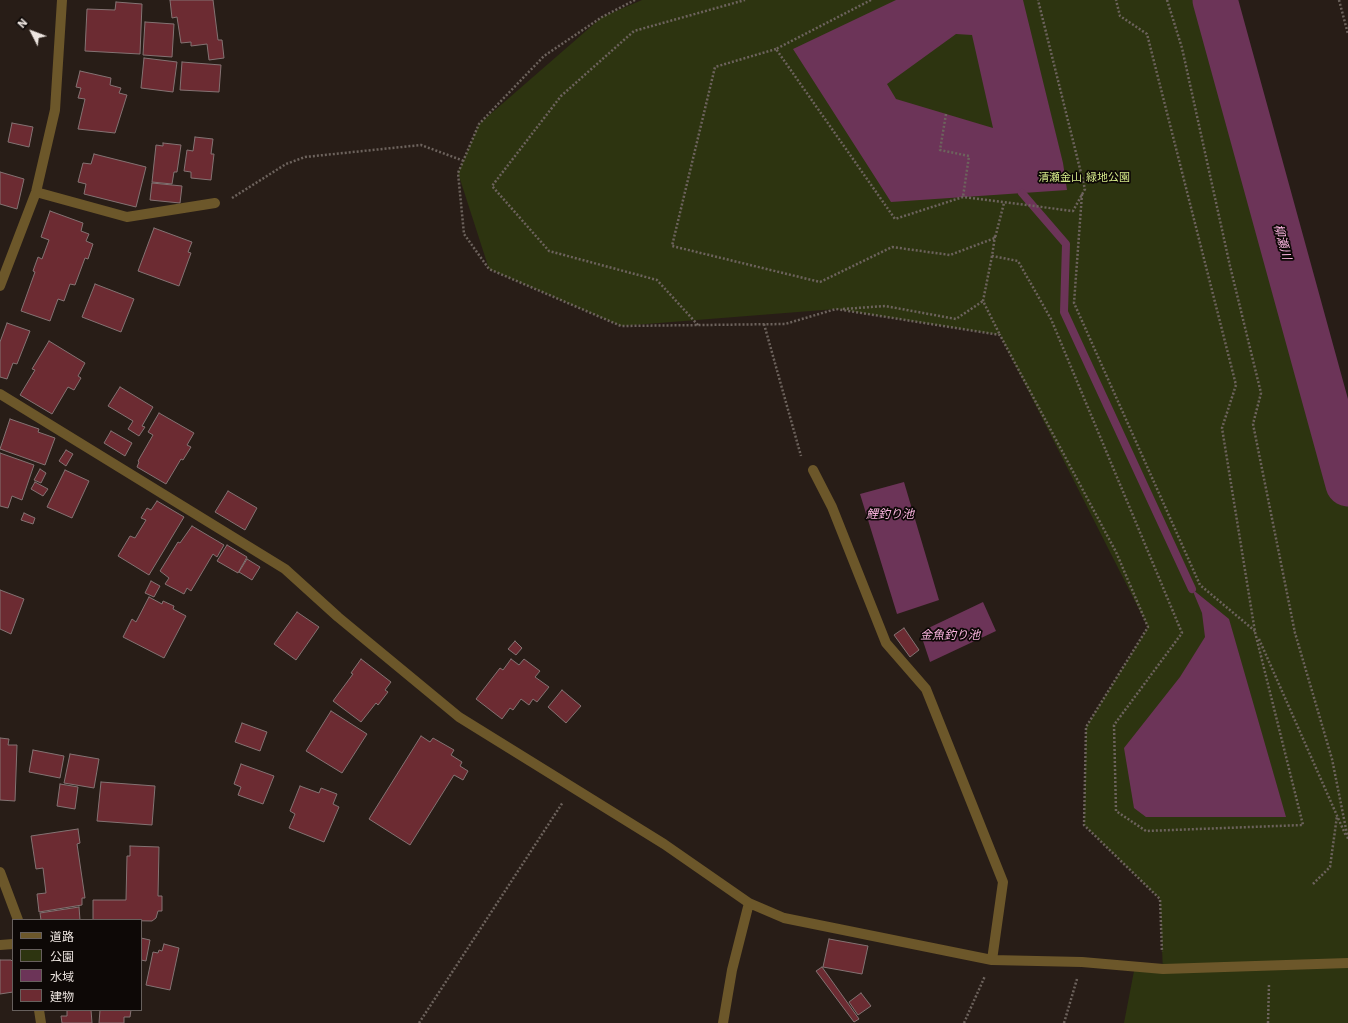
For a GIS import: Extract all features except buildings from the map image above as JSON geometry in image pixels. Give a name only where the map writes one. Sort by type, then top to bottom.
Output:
[{"type":"street","points":[[0,286],[36,192],[55,110],[62,0]]},
{"type":"street","points":[[36,192],[127,217],[215,203]]},
{"type":"street","points":[[0,394],[285,570],[338,617],[459,717],[664,844],[749,903],[784,918],[992,960],[1082,962],[1163,969],[1348,963]]},
{"type":"street","points":[[813,470],[832,507],[886,643],[926,689],[1002,882],[992,960]]},
{"type":"street","points":[[0,872],[18,919]]},
{"type":"street","points":[[723,1023],[732,970],[749,903]]},
{"type":"street","points":[[0,946],[12,944]]},
{"type":"street","points":[[39,1011],[41,1023]]},
{"type":"path","points":[[635,0],[602,17],[544,56],[479,124],[458,173],[464,234],[489,269],[621,326],[785,324],[836,309],[885,306],[956,319],[983,301]]},
{"type":"path","points":[[698,325],[657,280],[549,251],[492,186],[561,96],[634,31],[745,0]]},
{"type":"path","points":[[871,0],[776,49],[715,67],[672,246],[820,282],[892,247],[950,255],[995,238],[995,236]]},
{"type":"path","points":[[776,49],[895,219],[963,197],[1073,211],[1085,189],[1038,0]]},
{"type":"path","points":[[992,256],[1018,261],[1051,319],[1182,633],[1114,725],[1116,811],[1146,831],[1303,825],[1255,632],[1222,428],[1236,386],[1147,34],[1120,16],[1116,0]]},
{"type":"path","points":[[1167,0],[1182,48],[1230,266],[1261,393],[1253,424],[1295,633],[1332,759],[1348,839]]},
{"type":"path","points":[[1339,0],[1348,34]]},
{"type":"path","points":[[946,114],[940,150],[969,156],[963,197]]},
{"type":"path","points":[[215,203],[235,197],[286,164],[304,158],[421,146],[464,161]]},
{"type":"path","points":[[1082,194],[1074,303],[1200,585],[1255,632],[1348,839]]},
{"type":"path","points":[[1004,203],[995,236],[983,301],[1116,552],[1148,627],[1086,728],[1084,825],[1160,899],[1163,969]]},
{"type":"path","points":[[836,309],[1000,335]]},
{"type":"path","points":[[764,324],[796,440],[804,462],[813,470]]},
{"type":"path","points":[[419,1023],[572,788]]},
{"type":"path","points":[[1313,884],[1330,867],[1338,816]]},
{"type":"path","points":[[964,1023],[992,960]]},
{"type":"path","points":[[1064,1023],[1082,962]]},
{"type":"path","points":[[1268,1023],[1270,965]]},
{"type":"green space","name":"清瀬金山 緑地公園","points":[[642,0],[1221,0],[1348,476],[1348,1023],[1124,1023],[1134,971],[1163,973],[1160,899],[1084,825],[1086,727],[1148,627],[1000,335],[836,309],[621,326],[489,269],[458,173],[479,124],[602,17]]},
{"type":"water","points":[[896,0],[1023,0],[1063,163],[1067,190],[891,202],[793,49]],"holes":[[[956,34],[972,35],[993,128],[896,99],[887,84]]]},
{"type":"water","name":"鯉釣り池","points":[[904,482],[939,600],[897,614],[860,494]]},
{"type":"water","points":[[1192,589],[1229,619],[1286,817],[1146,817],[1134,808],[1124,748],[1180,677],[1205,637],[1202,613]]},
{"type":"water","name":"金魚釣り池","points":[[983,602],[996,631],[930,662],[920,632]]},
{"type":"waterway","name":"柳瀬川","points":[[1215,0],[1348,484]]},
{"type":"waterway","points":[[1022,193],[1066,244],[1064,312],[1192,589]]}]
